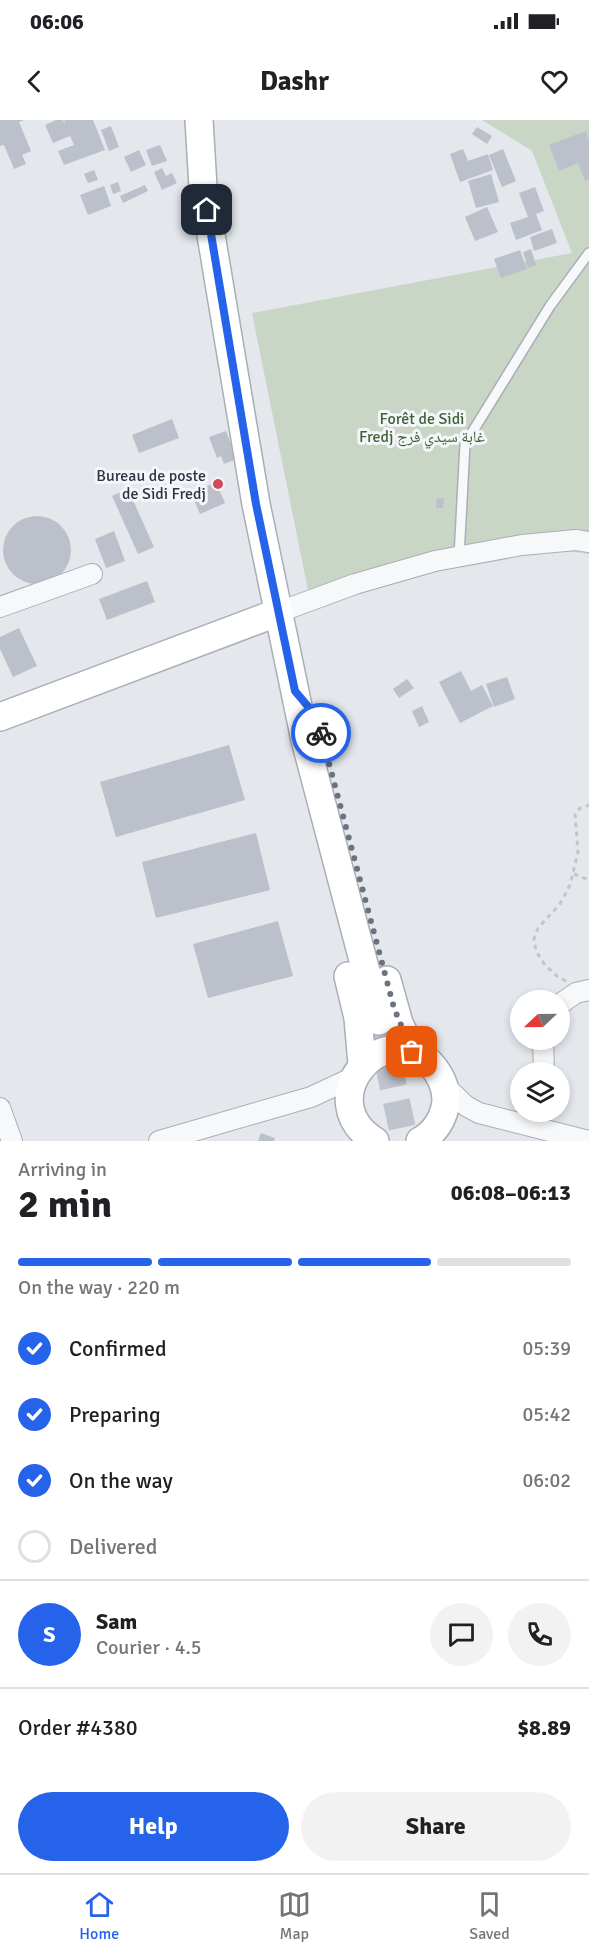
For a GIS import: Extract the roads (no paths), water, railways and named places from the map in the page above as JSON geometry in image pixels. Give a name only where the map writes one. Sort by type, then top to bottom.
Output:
[{"type":"main road","points":[[199,120],[203,187],[256,504],[305,740],[379,1021]]},
{"type":"main road","points":[[0,717],[279,612]]},
{"type":"main road","points":[[295,691],[311,710],[321,733],[394,1008],[412,1052]]},
{"type":"main road","points":[[295,691],[287,723],[290,756],[356,1010],[358,1071]]},
{"type":"main road","points":[[375,1141],[365,1134],[355,1122],[350,1108],[349,1092],[358,1071],[373,1056],[386,1051],[412,1052],[426,1059],[437,1071],[444,1085],[446,1101],[432,1133]]},
{"type":"street","points":[[279,612],[355,584],[435,561],[522,544],[576,540],[589,542]]},
{"type":"street","points":[[0,607],[92,574]]},
{"type":"street","points":[[570,997],[589,990]]},
{"type":"street","points":[[159,1141],[311,1097],[358,1071]]},
{"type":"street","points":[[444,1085],[466,1106],[479,1113],[510,1117]]},
{"type":"street","points":[[311,1097],[350,1108]]},
{"type":"street","points":[[0,1108],[12,1141]]},
{"type":"street","points":[[432,1133],[479,1113]]},
{"type":"street","points":[[548,1122],[589,1141]]},
{"type":"lane","points":[[459,557],[465,444],[550,306],[589,253]]},
{"type":"tunnel","points":[[379,1021],[405,1141]]},
{"type":"place","name":"Bureau de poste de Sidi Fredj","points":[[218,484]]},
{"type":"park label","name":"Forêt de Sidi Fredj غابة سيدي فرج","points":[[422,427]]}]
